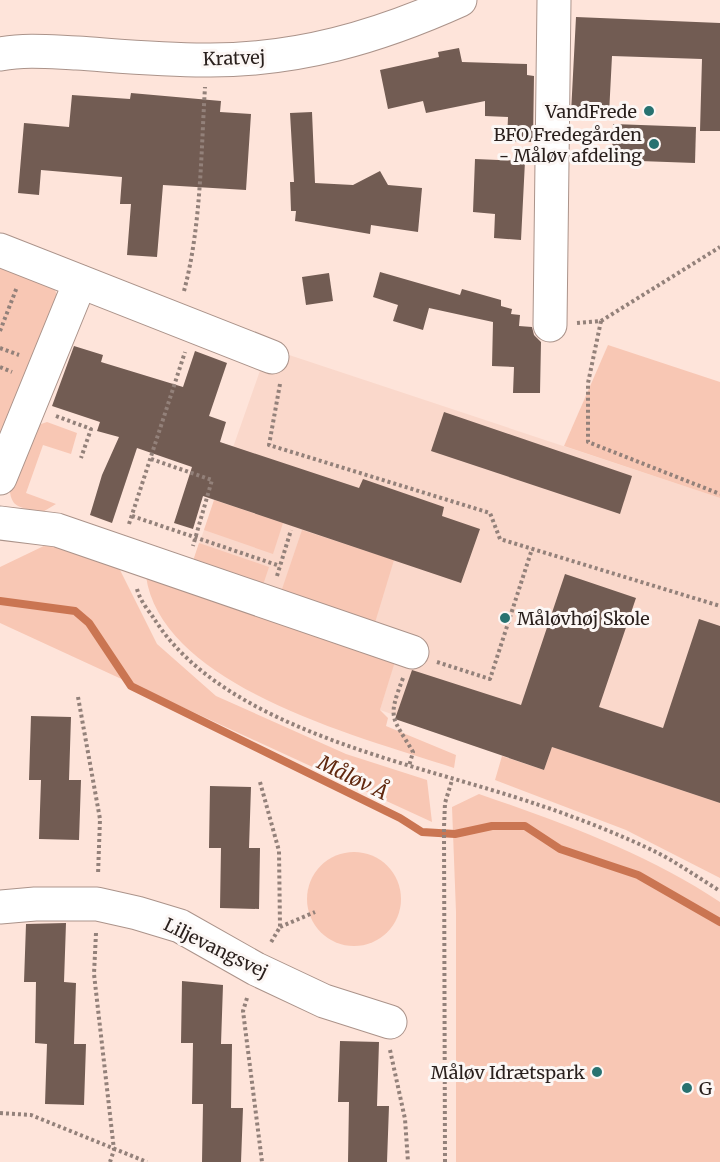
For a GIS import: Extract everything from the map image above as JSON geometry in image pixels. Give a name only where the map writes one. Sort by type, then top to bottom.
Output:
[{"type":"street","name":"Kratvej","points":[[0,54],[38,51],[204,60],[269,58],[319,50],[400,12],[460,0]]},
{"type":"street","points":[[550,325],[554,0]]},
{"type":"street","points":[[14,255],[272,357]]},
{"type":"street","points":[[0,478],[80,282]]},
{"type":"street","points":[[0,523],[57,530],[268,602],[419,663]]},
{"type":"street","name":"Liljevangsvej","points":[[0,907],[35,903],[97,904],[137,913],[180,927],[256,969],[324,1001],[390,1022]]},
{"type":"path","points":[[188,274],[206,87],[204,60]]},
{"type":"path","points":[[550,325],[601,321],[720,247]]},
{"type":"path","points":[[0,332],[14,255]]},
{"type":"path","points":[[601,321],[588,383],[588,442],[720,494]]},
{"type":"path","points":[[272,357],[279,365],[280,387],[269,446],[490,513],[500,539],[720,606]]},
{"type":"path","points":[[181,365],[132,516],[126,554],[139,595],[164,634],[200,670],[256,706],[315,733],[452,780],[536,804],[658,853],[720,891]]},
{"type":"path","points":[[0,367],[18,374]]},
{"type":"path","points":[[30,407],[91,429],[81,458]]},
{"type":"path","points":[[151,459],[212,480],[184,574]]},
{"type":"path","points":[[132,516],[280,566]]},
{"type":"path","points":[[268,602],[291,530]]},
{"type":"path","points":[[409,766],[413,752],[392,718],[394,702],[419,663],[490,680],[532,549]]},
{"type":"path","points":[[445,1162],[444,827],[446,803],[452,780]]},
{"type":"path","points":[[280,927],[315,912]]},
{"type":"path","points":[[390,1022],[390,1054],[405,1119],[408,1162]]},
{"type":"path","points":[[0,1113],[31,1115],[147,1162]]},
{"type":"path","points":[[110,1162],[112,1155]]},
{"type":"shaded area","points":[[0,260],[51,279],[62,309],[0,447]]},
{"type":"shaded area","points":[[608,345],[720,382],[720,498],[564,446]]},
{"type":"shaded area","name":"Måløvhøj Skole","points":[[268,348],[720,498],[720,828],[380,710],[396,656],[192,564]]},
{"type":"shaded area","points":[[47,422],[77,433],[71,454],[43,445],[26,493],[56,504],[41,513],[14,503],[10,495],[10,486],[20,454],[35,426]]},
{"type":"shaded area","points":[[214,500],[283,523],[273,554],[204,530]]},
{"type":"shaded area","points":[[302,530],[394,560],[374,626],[281,592]]},
{"type":"shaded area","points":[[50,543],[114,558],[157,644],[216,696],[346,754],[427,780],[432,822],[0,623],[0,567]]},
{"type":"shaded area","points":[[199,543],[269,567],[262,588],[192,564]]},
{"type":"shaded area","points":[[146,576],[397,655],[380,710],[388,718],[386,726],[456,755],[454,768],[321,723],[272,702],[226,678],[188,649],[160,615]]},
{"type":"shaded area","points":[[552,747],[720,803],[720,878],[626,830],[495,780],[502,756],[544,770]]},
{"type":"shaded area","points":[[479,794],[603,840],[692,884],[720,902],[720,1162],[456,1162],[456,912],[452,807]]},
{"type":"shaded area","points":[[354,852],[372,856],[387,866],[397,881],[401,899],[397,917],[387,932],[372,942],[354,946],[336,942],[321,932],[311,917],[307,899],[311,881],[321,866],[336,856]]},
{"type":"building","points":[[576,17],[720,23],[720,131],[700,131],[702,59],[612,56],[609,114],[571,113]]},
{"type":"building","points":[[459,48],[462,62],[527,64],[527,75],[534,76],[533,142],[507,141],[508,117],[485,116],[485,101],[426,113],[423,101],[388,109],[380,70],[439,57],[438,52]]},
{"type":"building","points":[[131,93],[221,101],[220,112],[251,114],[246,190],[163,185],[157,257],[127,255],[131,204],[120,204],[122,177],[41,170],[39,195],[18,193],[24,123],[69,127],[72,95],[130,99]]},
{"type":"building","points":[[312,112],[315,183],[353,185],[380,171],[388,185],[422,188],[418,232],[371,225],[370,234],[295,221],[296,211],[291,211],[290,182],[294,182],[290,113]]},
{"type":"building","name":"BFO Fredegården - Måløv afdeling","points":[[613,124],[696,127],[695,163],[612,160]]},
{"type":"building","points":[[475,159],[525,161],[521,240],[494,238],[495,214],[473,212]]},
{"type":"building","points":[[380,272],[460,295],[462,289],[501,300],[501,306],[512,309],[511,314],[520,315],[519,326],[532,327],[534,335],[541,342],[540,393],[513,393],[514,367],[492,366],[493,322],[429,308],[423,330],[393,321],[398,305],[373,297]]},
{"type":"building","points":[[329,273],[333,301],[306,305],[302,277]]},
{"type":"building","points":[[74,346],[103,355],[101,362],[183,387],[195,351],[227,363],[209,416],[226,422],[220,442],[359,488],[363,479],[444,507],[442,516],[480,529],[461,583],[203,496],[193,529],[174,523],[192,467],[137,448],[112,523],[90,515],[102,475],[119,437],[97,431],[100,422],[52,406]]},
{"type":"building","points":[[444,412],[632,476],[620,514],[431,451]]},
{"type":"building","points":[[565,574],[636,598],[599,707],[663,728],[699,619],[720,626],[720,803],[552,747],[544,770],[395,719],[412,670],[521,705]]},
{"type":"building","points":[[31,716],[71,717],[69,780],[81,780],[79,840],[39,839],[41,780],[29,780]]},
{"type":"building","points":[[210,786],[251,787],[249,848],[260,848],[259,909],[220,908],[221,848],[209,848]]},
{"type":"building","points":[[66,923],[64,982],[76,983],[74,1044],[86,1044],[84,1105],[45,1104],[47,1044],[35,1043],[36,982],[24,982],[26,924]]},
{"type":"building","points":[[182,981],[223,985],[221,1044],[232,1044],[231,1108],[243,1108],[241,1162],[202,1162],[203,1104],[192,1104],[193,1043],[181,1043]]},
{"type":"building","points":[[340,1041],[379,1042],[377,1106],[389,1106],[387,1162],[348,1162],[349,1102],[338,1102]]},
{"type":"waterway","name":"Måløv Å","points":[[0,601],[75,611],[89,623],[131,686],[400,818],[422,832],[455,834],[492,826],[525,826],[560,849],[638,875],[720,922]]},
{"type":"place","name":"VandFrede","points":[[649,111]]},
{"type":"place","name":"BFO Fredegården - Måløv afdeling","points":[[654,144]]},
{"type":"place","name":"Måløvhøj Skole","points":[[505,618]]},
{"type":"place","name":"Måløv Idrætspark","points":[[597,1072]]},
{"type":"place","name":"G","points":[[687,1088]]}]
